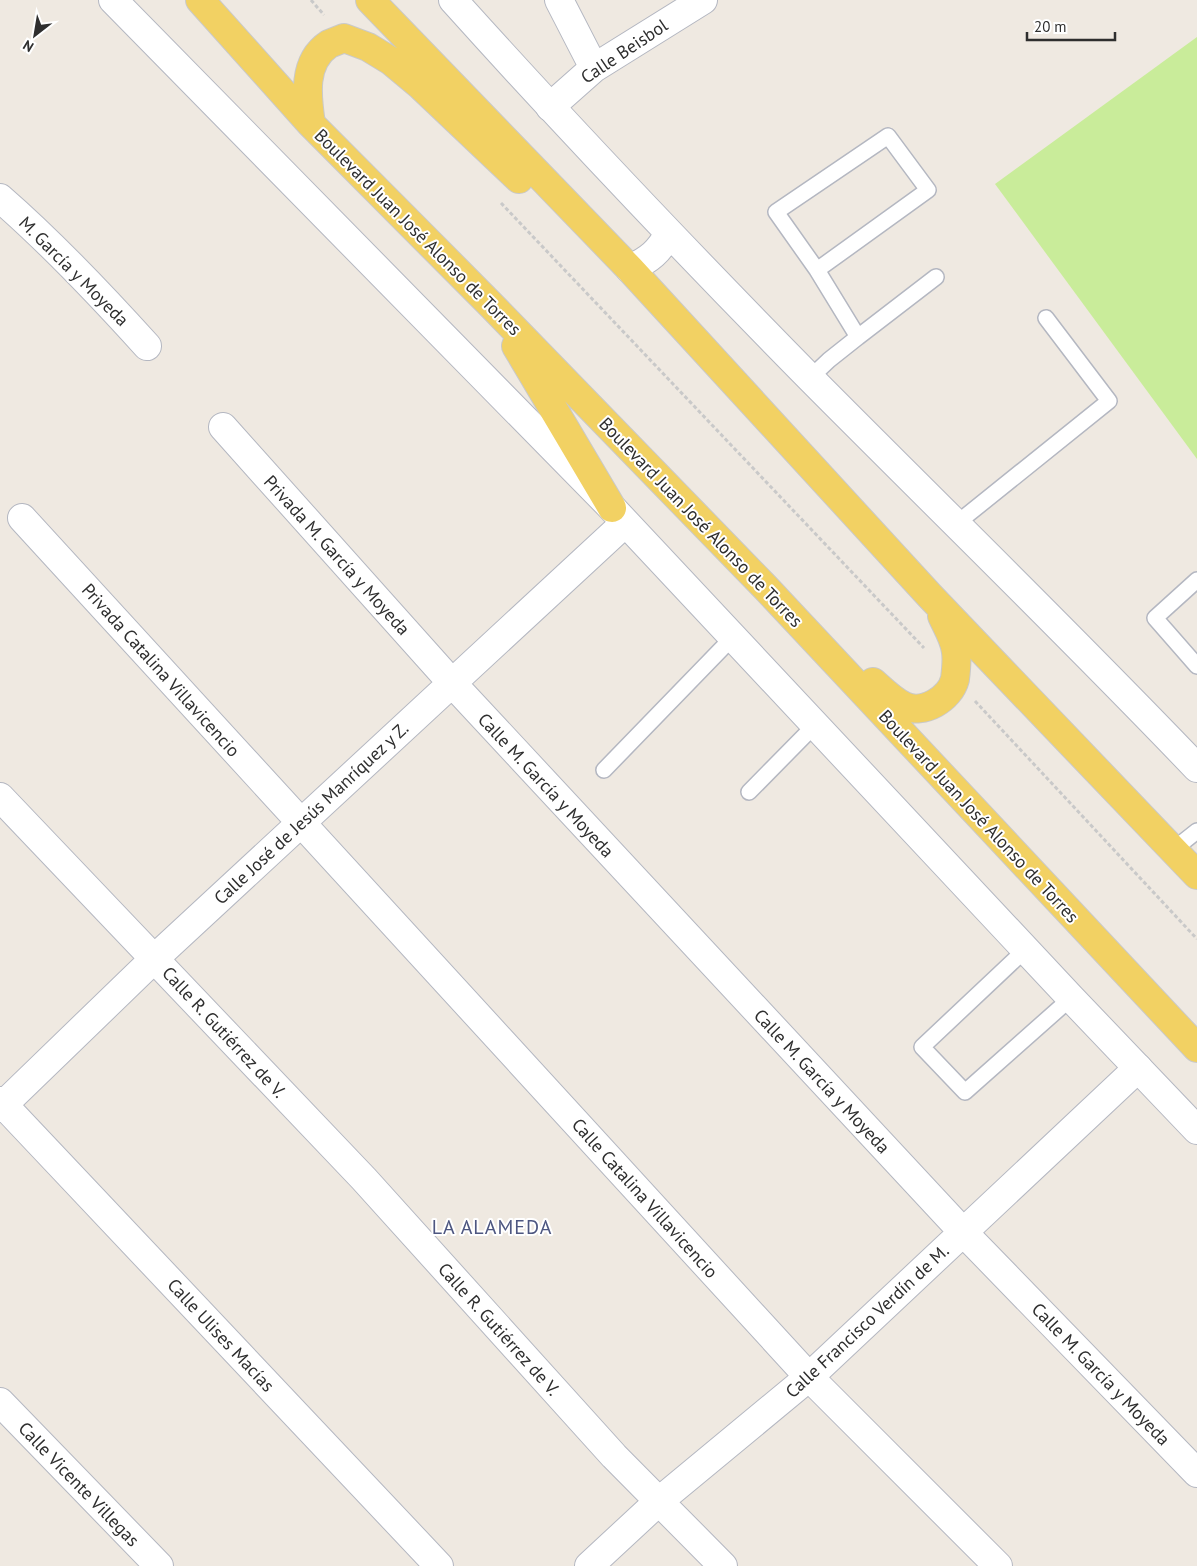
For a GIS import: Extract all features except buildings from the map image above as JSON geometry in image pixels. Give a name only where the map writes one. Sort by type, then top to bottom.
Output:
[{"type":"main road","name":"Boulevard Juan José Alonso de Torres","points":[[200,0],[311,124],[492,306],[765,587],[1197,1048]]},
{"type":"main road","points":[[370,0],[630,269],[930,596],[1197,875]]},
{"type":"main road","points":[[311,124],[307,86],[311,68],[318,55],[329,44],[344,38],[368,47],[391,61],[421,86],[582,238],[604,256],[630,269]]},
{"type":"main road","points":[[492,306],[618,516]]},
{"type":"main road","points":[[765,587],[815,626],[882,690],[904,706],[918,709],[931,706],[945,696],[955,680],[956,651],[950,631],[930,596]]},
{"type":"street","points":[[113,0],[618,516],[1197,1130]]},
{"type":"street","points":[[453,0],[550,107],[810,378],[1194,760]]},
{"type":"street","points":[[559,0],[594,68]]},
{"type":"street","name":"Calle Beisbol","points":[[550,107],[594,68],[702,0]]},
{"type":"street","name":"M. García y Moyeda","points":[[0,198],[84,277],[147,346]]},
{"type":"street","points":[[630,269],[647,260],[661,247],[669,233]]},
{"type":"street","name":"Privada M. García y Moyeda","points":[[223,427],[452,684]]},
{"type":"street","name":"Calle José de Jesús Manríquez y Z.","points":[[1,1105],[155,958],[452,684],[618,516]]},
{"type":"street","name":"Privada Catalina Villavicencio","points":[[22,518],[301,822]]},
{"type":"street","name":"Calle M. García y Moyeda","points":[[452,684],[963,1232],[1197,1474]]},
{"type":"street","name":"Calle R. Gutiérrez de V.","points":[[0,797],[364,1179],[565,1402],[658,1502],[723,1566]]},
{"type":"street","name":"Calle Catalina Villavicencio","points":[[301,822],[809,1377],[998,1566]]},
{"type":"street","name":"Calle Francisco Verdín de M.","points":[[589,1566],[658,1502],[809,1377],[1138,1068]]},
{"type":"street","name":"Calle Ulises Macías","points":[[1,1105],[439,1566]]},
{"type":"street","name":"Calle Vicente Villegas","points":[[0,1402],[159,1566]]},
{"type":"lane","points":[[817,270],[928,190],[888,136],[776,212],[817,270],[858,337]]},
{"type":"lane","points":[[810,378],[829,360],[936,277]]},
{"type":"lane","points":[[956,524],[1109,400],[1046,318]]},
{"type":"lane","points":[[1197,580],[1155,618],[1197,666]]},
{"type":"lane","points":[[604,770],[733,637]]},
{"type":"lane","points":[[748,792],[815,725]]},
{"type":"lane","points":[[1173,850],[1197,830]]},
{"type":"lane","points":[[1026,948],[922,1047],[965,1092],[1071,998]]},
{"type":"path","points":[[311,0],[344,38]]},
{"type":"path","points":[[495,197],[955,680],[1197,938]]},
{"type":"green space","points":[[1197,37],[1197,459],[995,184]]},
{"type":"district","name":"LA ALAMEDA","points":[[492,1227]]}]
